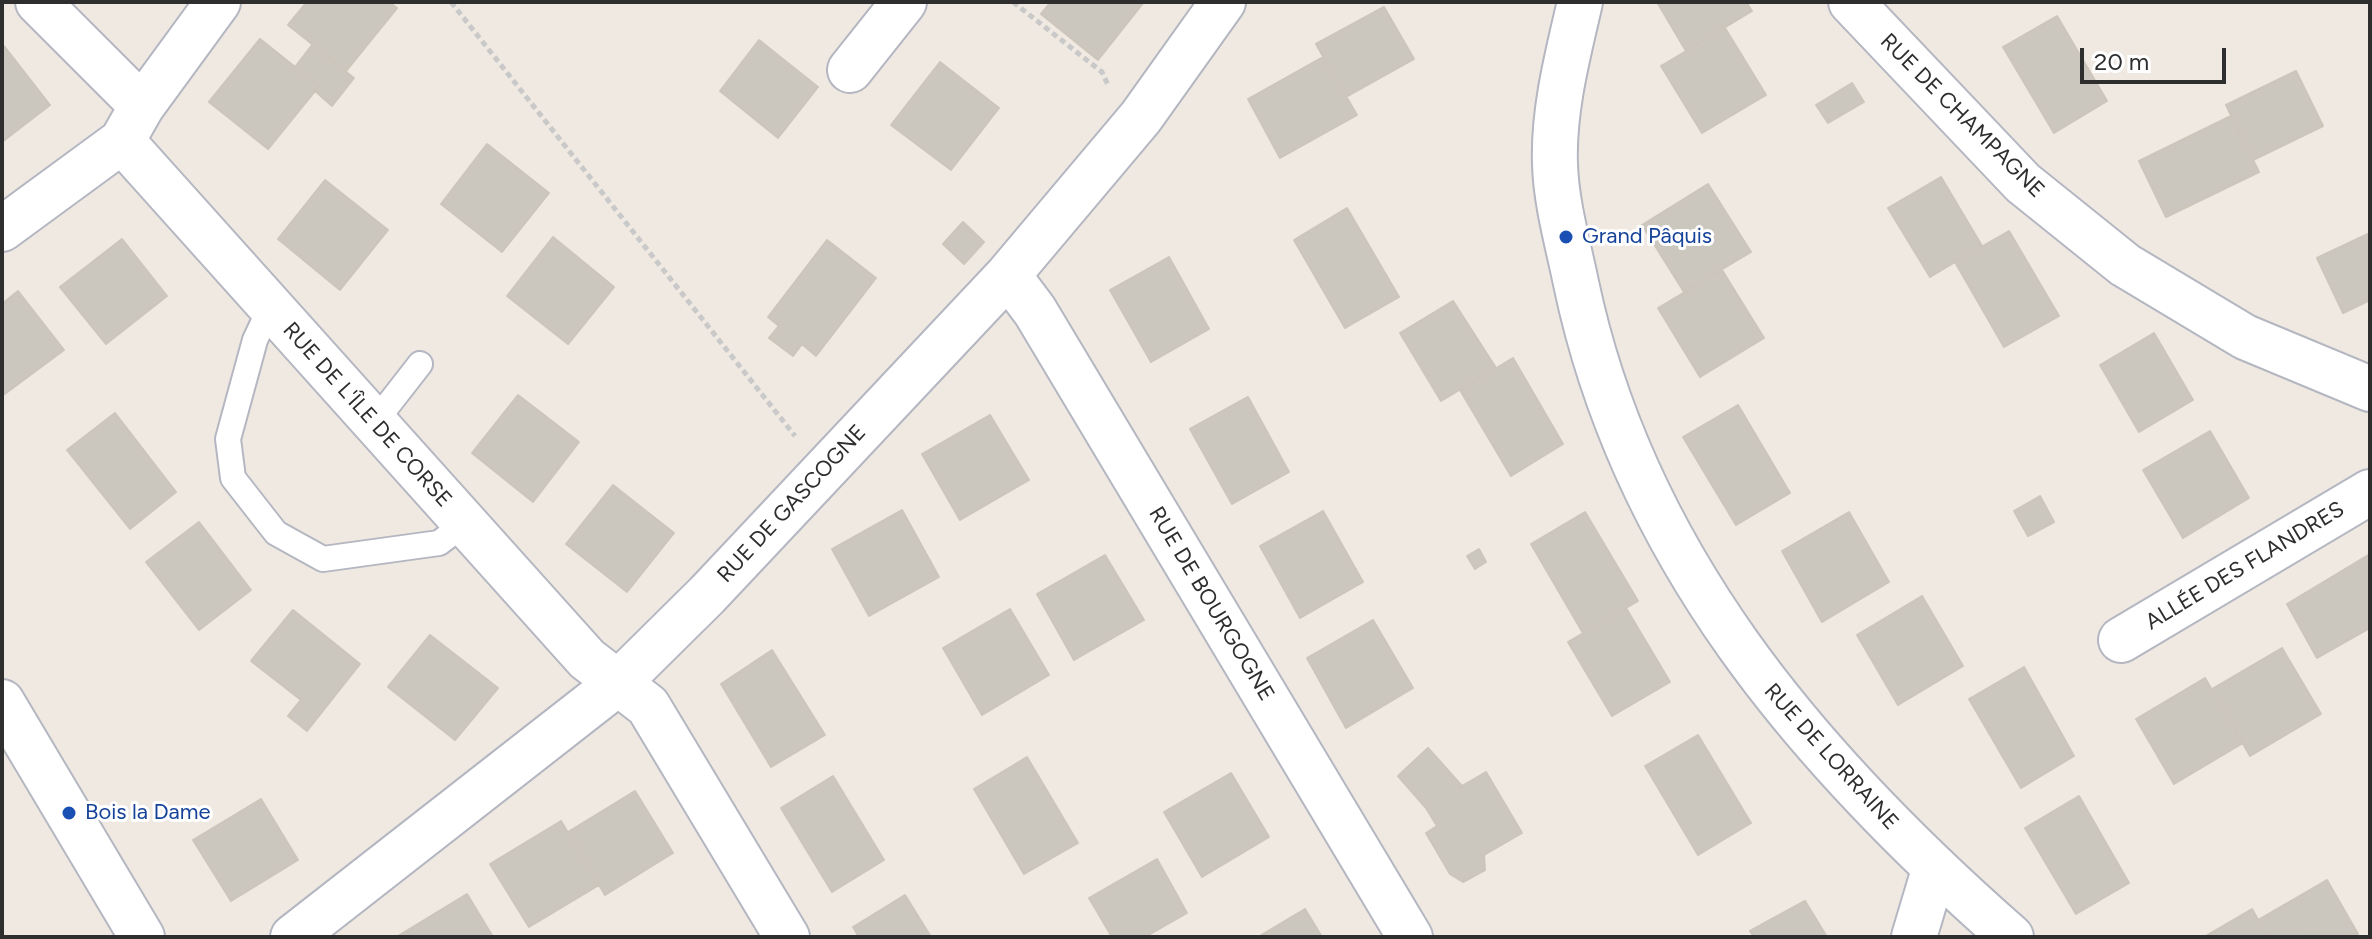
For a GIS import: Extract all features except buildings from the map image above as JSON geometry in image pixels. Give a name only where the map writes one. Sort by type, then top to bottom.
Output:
[{"type":"street","name":"RUE DE L'ÎLE DE CORSE","points":[[38,2],[271,306],[587,659],[648,706],[787,937]]},
{"type":"street","points":[[2,229],[132,124],[218,2]]},
{"type":"street","points":[[850,70],[904,2]]},
{"type":"street","name":"RUE DE GASCOGNE","points":[[293,937],[618,683],[824,471],[1008,275],[1141,117],[1223,2]]},
{"type":"street","name":"RUE DE LORRAINE","points":[[1580,2],[1563,79],[1555,163],[1588,341],[1614,421],[1665,533],[1724,628],[1793,720],[1934,870],[2011,937]]},
{"type":"street","name":"RUE DE CHAMPAGNE","points":[[1851,2],[2023,183],[2125,265],[2245,337],[2370,389]]},
{"type":"street","name":"RUE DE BOURGOGNE","points":[[1008,275],[1035,311],[1410,937]]},
{"type":"street","name":"ALLÉE DES FLANDRES","points":[[2121,640],[2370,492]]},
{"type":"street","points":[[2,702],[142,937]]},
{"type":"street","points":[[1914,937],[1934,870]]},
{"type":"lane","points":[[271,306],[255,340],[228,439],[233,478],[276,533],[323,559],[439,543],[464,524]]},
{"type":"lane","points":[[374,423],[420,364]]},
{"type":"path","points":[[451,2],[824,471]]},
{"type":"path","points":[[1013,2],[1102,72],[1115,101],[1141,117]]},
{"type":"place","name":"Grand Pâquis","points":[[1566,237]]},
{"type":"place","name":"Bois la Dame","points":[[69,813]]}]
